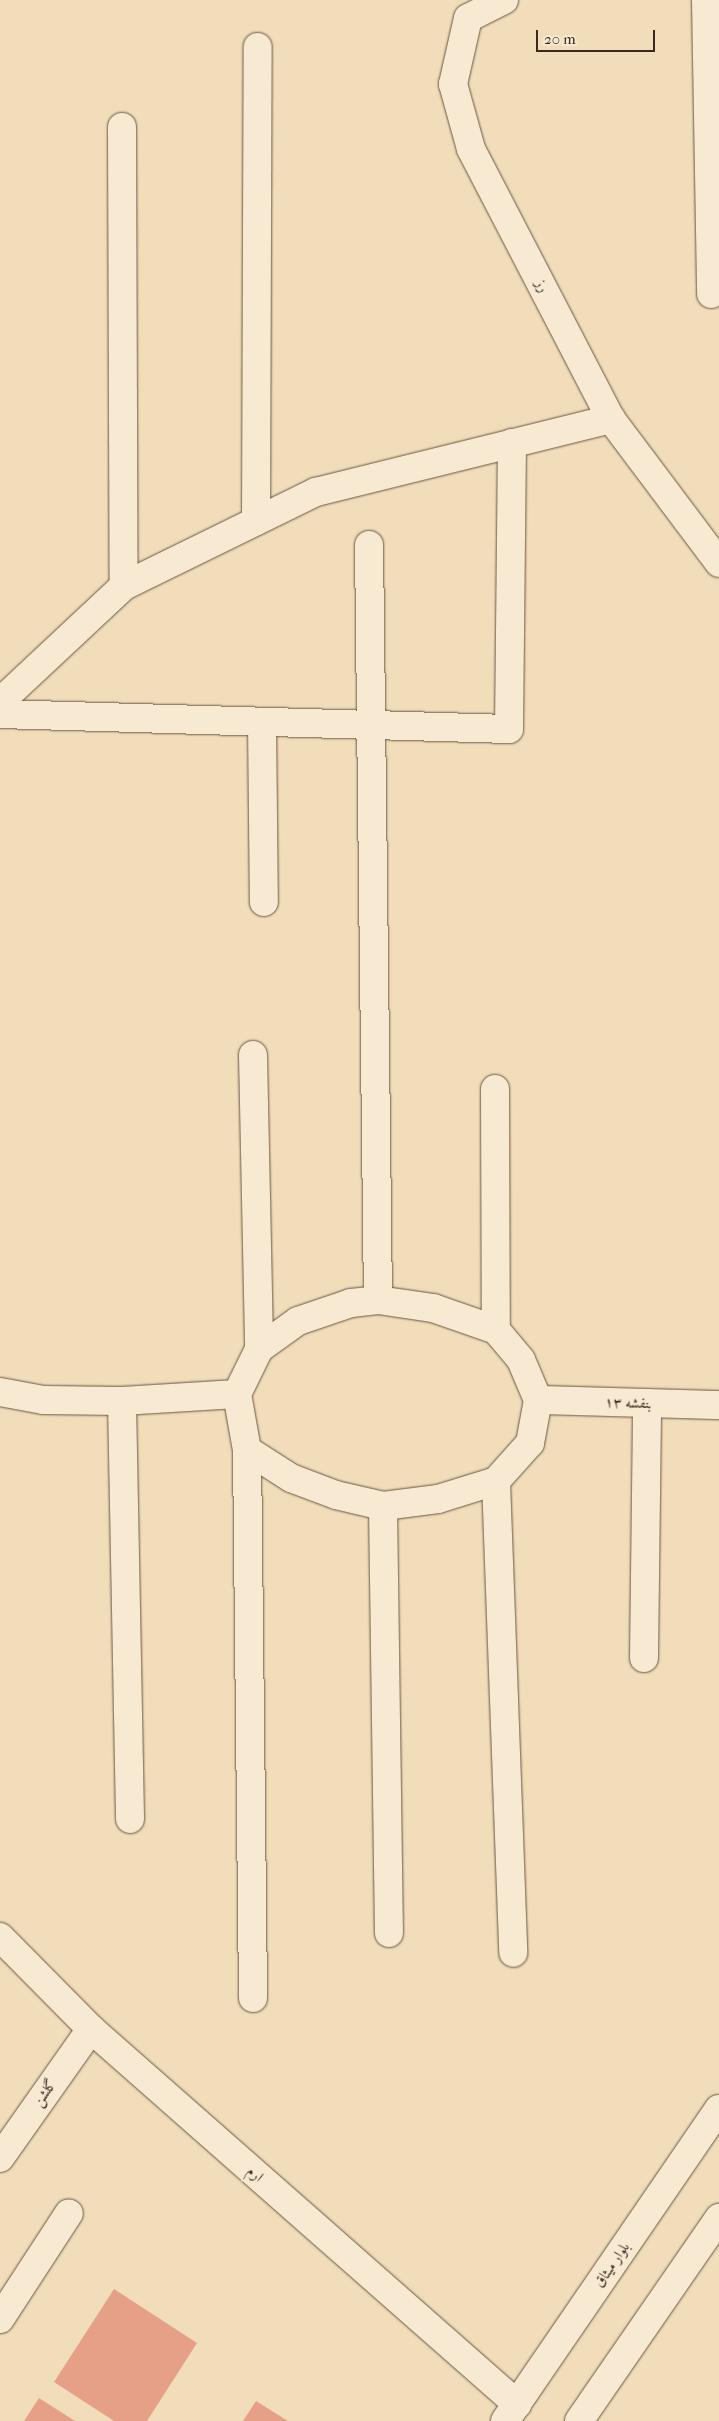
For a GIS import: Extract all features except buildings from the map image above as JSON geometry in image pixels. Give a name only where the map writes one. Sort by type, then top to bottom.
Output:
[{"type":"street","name":"رز","points":[[504,0],[468,18],[453,84],[471,149],[611,419],[719,563]]},
{"type":"street","points":[[706,0],[711,294]]},
{"type":"street","points":[[256,521],[258,47]]},
{"type":"street","points":[[122,127],[124,586]]},
{"type":"street","points":[[0,702],[124,586],[316,492],[611,419]]},
{"type":"street","points":[[0,714],[509,729],[512,444]]},
{"type":"street","points":[[370,546],[370,725],[378,1300]]},
{"type":"street","points":[[262,722],[264,902]]},
{"type":"street","points":[[252,1056],[259,1349],[237,1394],[247,1450],[253,1998]]},
{"type":"street","points":[[495,1089],[496,1330]]},
{"type":"street","points":[[247,1450],[291,1478],[336,1495],[383,1506],[438,1499],[496,1481],[530,1443],[538,1400],[521,1360],[496,1330],[433,1308],[378,1300],[351,1303],[298,1321],[259,1349]]},
{"type":"street","points":[[0,1392],[43,1400],[122,1401],[237,1394]]},
{"type":"street","name":"بنفشه ۱۳","points":[[538,1400],[719,1404]]},
{"type":"street","points":[[122,1401],[130,1819]]},
{"type":"street","points":[[644,1658],[647,1403]]},
{"type":"street","points":[[496,1481],[513,1953]]},
{"type":"street","points":[[383,1506],[388,1934]]},
{"type":"street","name":"ارم","points":[[0,1937],[91,2028],[511,2413]]},
{"type":"street","name":"گلشن","points":[[0,2158],[91,2028]]},
{"type":"street","name":"بلوار میثاق","points":[[511,2413],[719,2109]]},
{"type":"street","points":[[0,2319],[68,2213]]},
{"type":"street","points":[[579,2421],[719,2218]]}]
